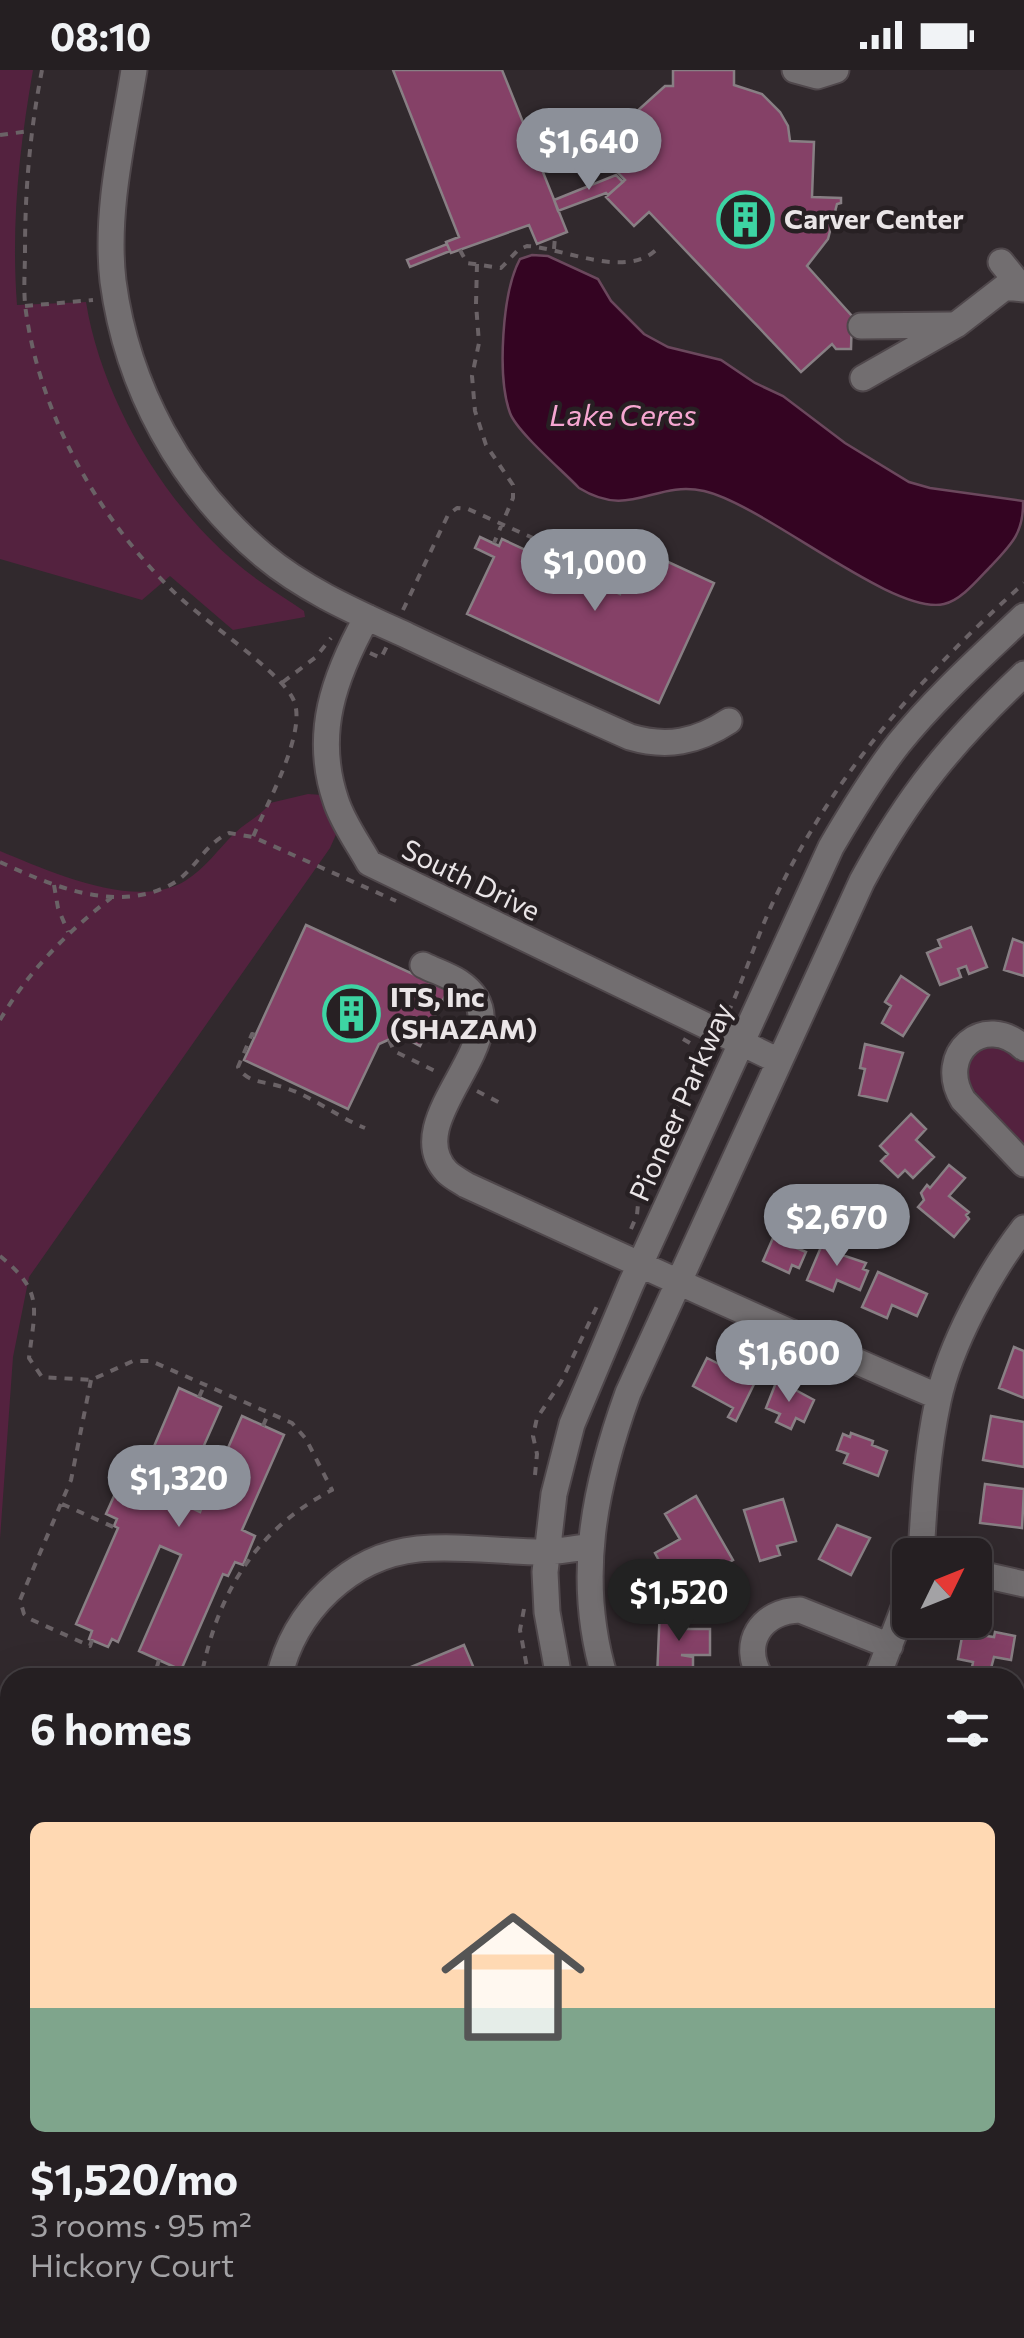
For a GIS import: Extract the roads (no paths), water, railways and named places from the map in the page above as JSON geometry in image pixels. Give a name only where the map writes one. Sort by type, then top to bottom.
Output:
[{"type":"street","points":[[134,70],[114,192],[113,280],[131,361],[152,410],[180,462],[233,528],[299,582],[394,630],[630,737],[649,743],[679,744],[708,735],[729,721]]},
{"type":"street","points":[[795,70],[817,76],[836,70]]},
{"type":"street","points":[[1000,262],[1024,289]]},
{"type":"street","points":[[863,378],[956,325],[1005,287],[1024,289]]},
{"type":"street","points":[[860,326],[956,325]]},
{"type":"street","name":"Pioneer Parkway","points":[[558,1668],[547,1612],[546,1552],[554,1494],[572,1424],[640,1263],[831,847],[861,796],[900,742],[944,693],[1024,616]]},
{"type":"street","name":"South Drive","points":[[368,617],[329,703],[326,751],[336,802],[368,863],[779,1061]]},
{"type":"street","points":[[603,1668],[589,1606],[589,1546],[609,1444],[628,1393],[862,881],[888,833],[925,778],[968,727],[1024,674]]},
{"type":"street","points":[[424,965],[461,983],[482,1014],[481,1032],[438,1119],[438,1158],[447,1172],[466,1185],[768,1324],[939,1397]]},
{"type":"street","points":[[1024,1048],[1008,1036],[976,1036],[963,1046],[953,1072],[962,1100],[1024,1164]]},
{"type":"street","points":[[922,1538],[926,1470],[939,1397],[963,1334],[995,1271],[1024,1228]]},
{"type":"street","points":[[282,1668],[303,1619],[340,1580],[364,1566],[415,1549],[546,1552],[589,1546]]},
{"type":"street","points":[[992,1577],[1024,1584]]},
{"type":"street","points":[[757,1668],[751,1651],[753,1636],[762,1624],[787,1610],[800,1610],[890,1646]]},
{"type":"street","points":[[880,1668],[893,1638]]},
{"type":"water","name":"Lake Ceres","points":[[548,256],[598,279],[611,301],[644,334],[668,347],[721,360],[783,396],[845,443],[909,482],[1023,501],[1015,537],[957,598],[944,604],[922,603],[862,577],[760,516],[704,491],[671,490],[613,500],[579,488],[521,430],[506,397],[505,313],[520,259]]},
{"type":"place","name":"Carver Center","points":[[745,219]]},
{"type":"place","name":"ITS, Inc (SHAZAM)","points":[[351,1013]]}]
